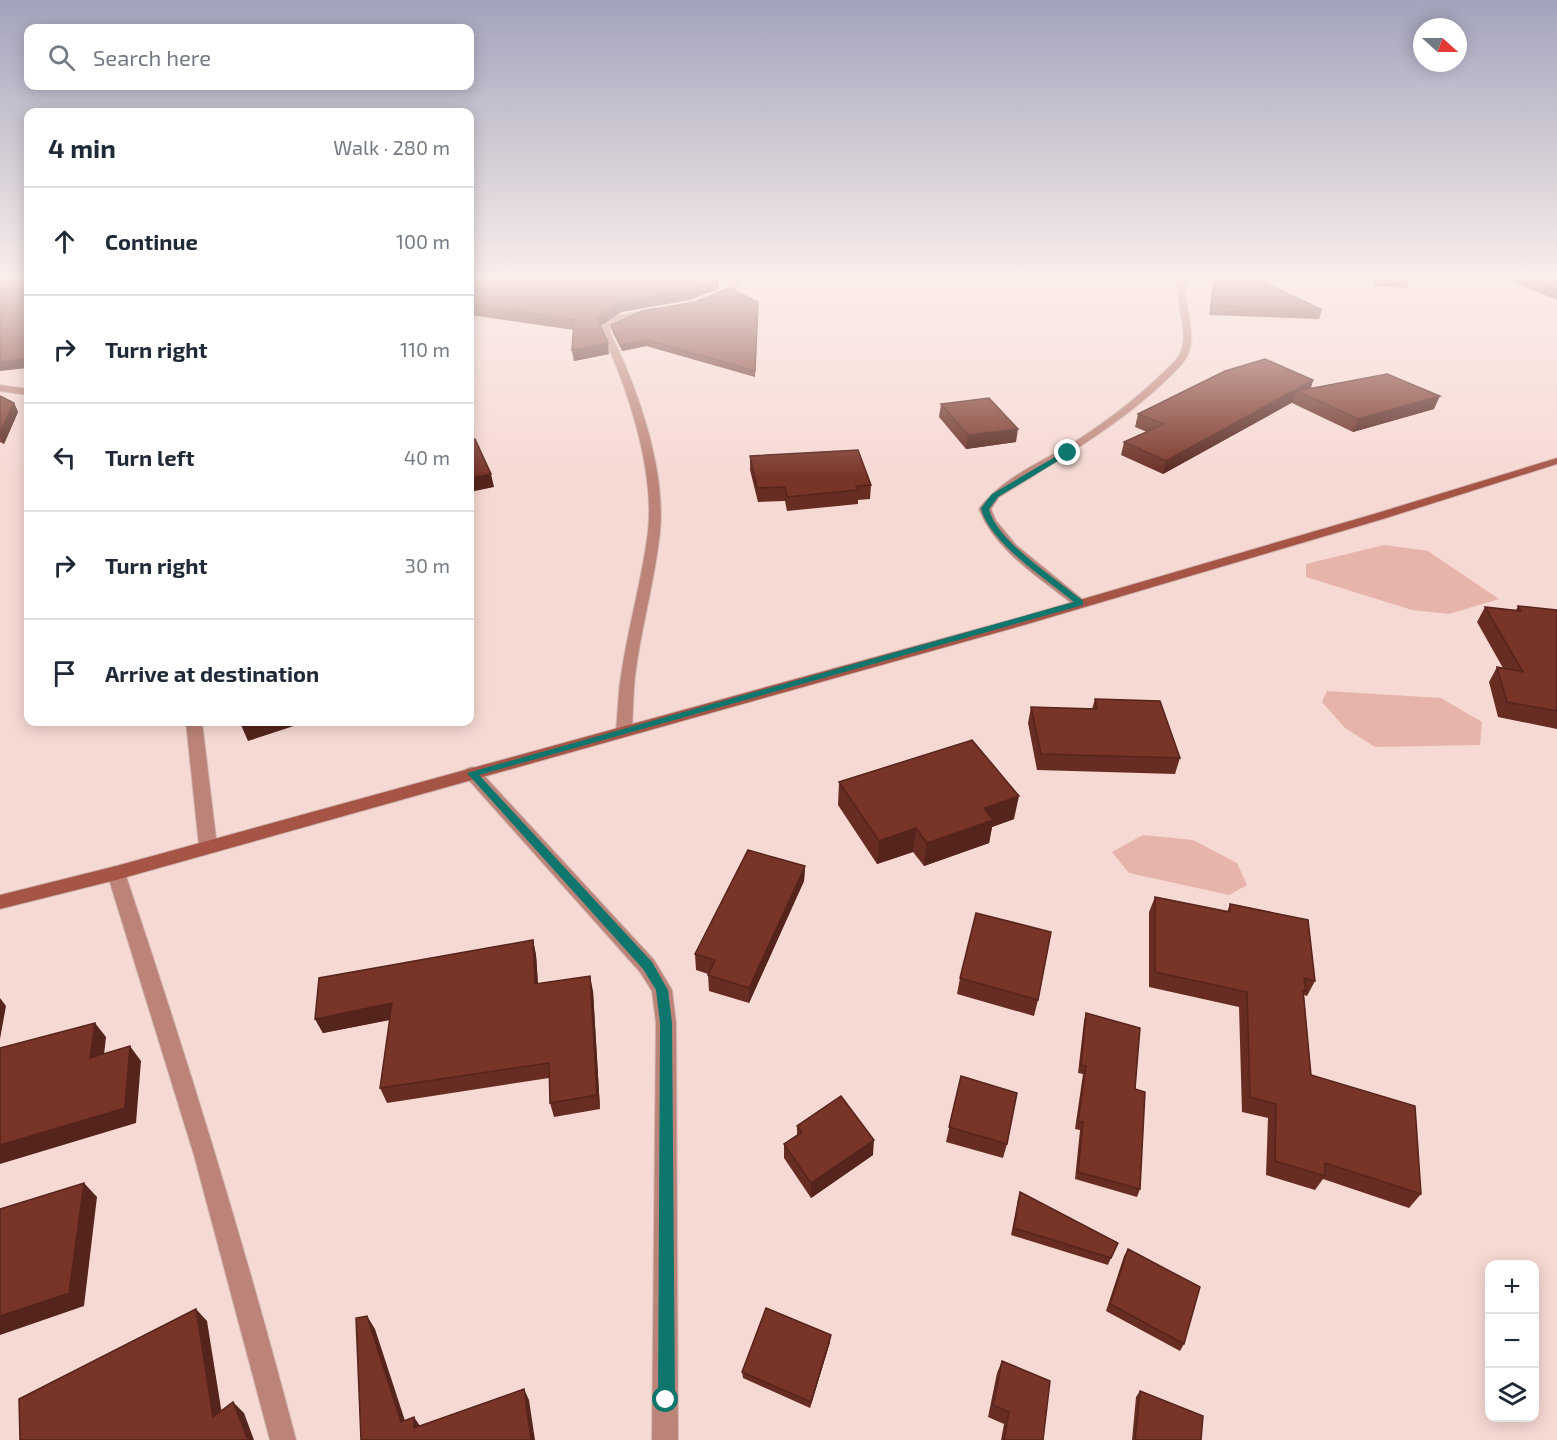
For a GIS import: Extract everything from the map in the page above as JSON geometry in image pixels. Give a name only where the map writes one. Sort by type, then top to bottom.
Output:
[{"type":"main road","points":[[0,902],[116,873],[1080,603],[1434,501],[1557,461]]},
{"type":"street","points":[[611,343],[624,370],[641,426],[654,494],[654,531],[628,677],[624,731]]},
{"type":"street","points":[[1080,603],[1007,543],[987,517],[985,508],[995,495],[1083,443],[1127,412],[1179,362],[1188,343]]},
{"type":"street","points":[[0,388],[24,391]]},
{"type":"street","points":[[194,726],[208,846]]},
{"type":"street","points":[[472,773],[647,966],[662,990],[666,1023],[665,1440]]},
{"type":"street","points":[[116,873],[164,1016],[263,1358],[283,1440]]},
{"type":"shaded area","points":[[1384,545],[1428,551],[1499,599],[1449,614],[1412,610],[1306,577],[1306,564]]},
{"type":"shaded area","points":[[1327,691],[1441,698],[1482,722],[1480,745],[1375,747],[1345,728],[1322,702]]},
{"type":"shaded area","points":[[1143,835],[1193,840],[1237,863],[1247,885],[1229,895],[1129,873],[1112,852]]},
{"type":"building","points":[[0,343],[24,343],[23,359],[0,362]]},
{"type":"building","points":[[572,343],[607,343],[572,350]]},
{"type":"building","points":[[657,343],[756,343],[755,371]]},
{"type":"building","points":[[1265,359],[1313,380],[1166,461],[1124,442],[1164,424],[1138,414],[1225,371]]},
{"type":"building","points":[[1387,374],[1440,396],[1358,419],[1297,391]]},
{"type":"building","points":[[0,396],[14,403],[0,433]]},
{"type":"building","points":[[989,398],[1018,429],[968,435],[941,404]]},
{"type":"building","points":[[475,439],[491,474],[474,477]]},
{"type":"building","points":[[858,450],[871,485],[856,486],[858,490],[787,497],[785,487],[757,488],[750,456]]},
{"type":"building","points":[[1518,606],[1557,610],[1557,711],[1507,702],[1497,667],[1523,672],[1485,607],[1521,611]]},
{"type":"building","points":[[1095,699],[1160,701],[1180,758],[1041,754],[1031,707],[1097,709]]},
{"type":"building","points":[[972,740],[1019,796],[984,808],[993,820],[927,843],[916,828],[879,841],[839,782]]},
{"type":"building","points":[[748,850],[805,866],[749,988],[708,975],[715,960],[695,954]]},
{"type":"building","points":[[1155,897],[1230,912],[1230,904],[1308,920],[1315,981],[1304,978],[1306,991],[1303,990],[1311,1075],[1415,1106],[1421,1194],[1325,1163],[1325,1176],[1275,1161],[1276,1104],[1250,1097],[1247,992],[1155,972]]},
{"type":"building","points":[[976,913],[1051,932],[1038,1000],[960,978]]},
{"type":"building","points":[[533,940],[535,984],[590,976],[597,1095],[550,1103],[549,1063],[380,1088],[392,1003],[315,1019],[319,978]]},
{"type":"building","points":[[1086,1013],[1140,1028],[1135,1089],[1145,1092],[1140,1189],[1078,1172],[1083,1122],[1078,1121],[1086,1066],[1081,1065]]},
{"type":"building","points":[[95,1023],[90,1058],[130,1046],[125,1108],[0,1145],[0,1048]]},
{"type":"building","points":[[961,1076],[1017,1093],[1007,1144],[949,1127]]},
{"type":"building","points":[[841,1096],[874,1140],[811,1183],[784,1144],[802,1132],[797,1126]]},
{"type":"building","points":[[84,1183],[69,1293],[0,1316],[0,1209]]},
{"type":"building","points":[[1020,1192],[1118,1243],[1111,1258],[1014,1228]]},
{"type":"building","points":[[1128,1249],[1200,1287],[1184,1344],[1110,1304]]},
{"type":"building","points":[[766,1308],[831,1335],[811,1402],[742,1372]]},
{"type":"building","points":[[196,1309],[213,1417],[233,1402],[248,1440],[20,1440],[19,1399]]},
{"type":"building","points":[[367,1316],[401,1422],[414,1417],[414,1428],[524,1389],[531,1440],[361,1440],[356,1318]]},
{"type":"building","points":[[1002,1361],[1050,1381],[1043,1440],[1004,1440],[1009,1412],[993,1405]]},
{"type":"building","points":[[1140,1391],[1203,1416],[1201,1440],[1135,1440]]},
{"type":"route","points":[[666,1400],[666,1005],[662,990],[657,978],[647,966],[472,773],[1080,603],[1007,543],[987,517],[985,508],[995,495],[1068,453]]}]
